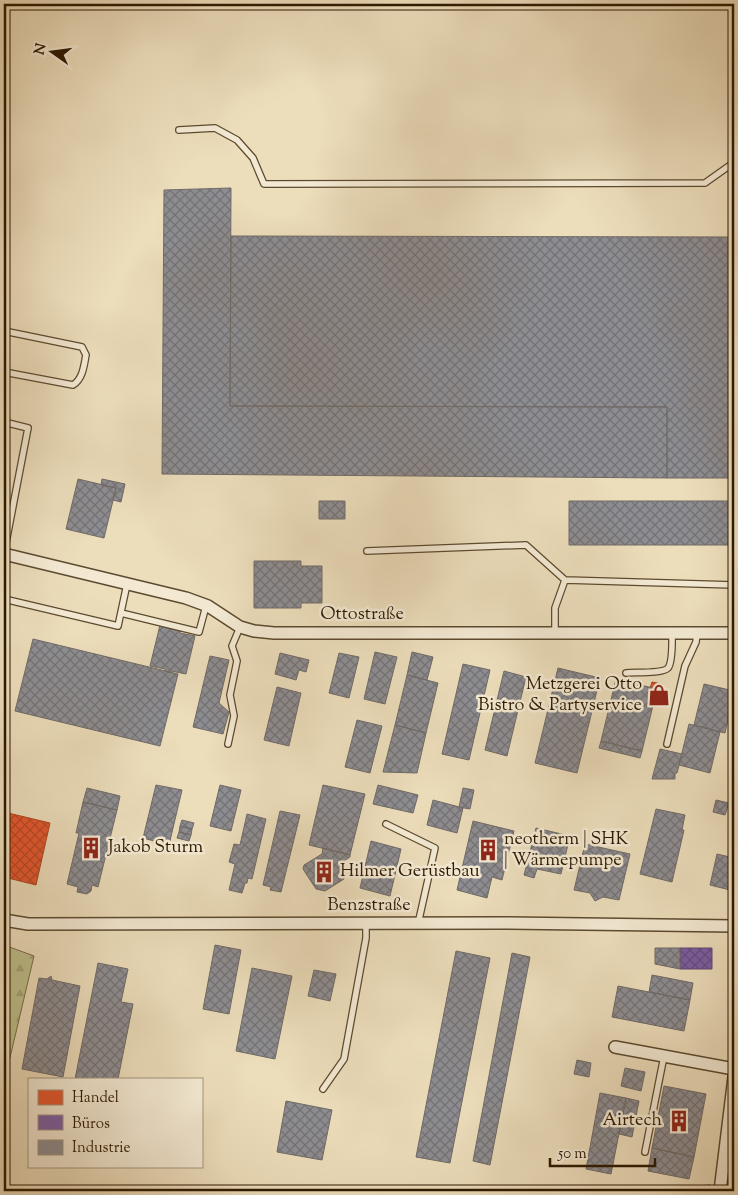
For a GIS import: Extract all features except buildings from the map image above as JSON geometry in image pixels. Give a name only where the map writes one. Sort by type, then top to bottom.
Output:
[{"type":"street","name":"Ottostraße","points":[[4,554],[186,598],[206,606],[240,627],[254,631],[734,633]]},
{"type":"street","name":"Benzstraße","points":[[4,920],[28,924],[734,926]]},
{"type":"street","points":[[615,1047],[734,1069]]},
{"type":"street","points":[[720,1191],[731,1127],[734,1077]]},
{"type":"lane","points":[[179,130],[215,128],[237,140],[253,158],[264,184],[705,183],[729,166],[734,165]]},
{"type":"lane","points":[[4,331],[82,347],[86,355],[81,376],[73,385],[4,372]]},
{"type":"lane","points":[[4,422],[28,428],[4,554]]},
{"type":"lane","points":[[367,551],[526,545],[565,580],[734,585]]},
{"type":"lane","points":[[555,633],[555,608],[565,580]]},
{"type":"lane","points":[[4,599],[118,626],[127,584]]},
{"type":"lane","points":[[121,613],[200,632],[206,606]]},
{"type":"lane","points":[[228,744],[234,716],[230,695],[237,661],[232,646],[240,627]]},
{"type":"lane","points":[[626,673],[663,671],[668,667],[672,632]]},
{"type":"lane","points":[[667,744],[685,666],[696,642],[697,633]]},
{"type":"lane","points":[[386,824],[434,848],[418,924]]},
{"type":"lane","points":[[323,1089],[344,1059],[366,938],[366,924]]},
{"type":"lane","points":[[644,1152],[664,1056]]},
{"type":"green space","points":[[4,945],[34,956],[4,1083]]},
{"type":"place","name":"Metzgerei Otto Bistro & Partyservice","points":[[659,695]]},
{"type":"place","name":"Jakob Sturm","points":[[91,848]]},
{"type":"place","name":"neotherm | SHK | Wärmepumpe","points":[[488,850]]},
{"type":"place","name":"Hilmer Gerüstbau","points":[[324,872]]},
{"type":"place","name":"Airtech","points":[[679,1121]]}]
